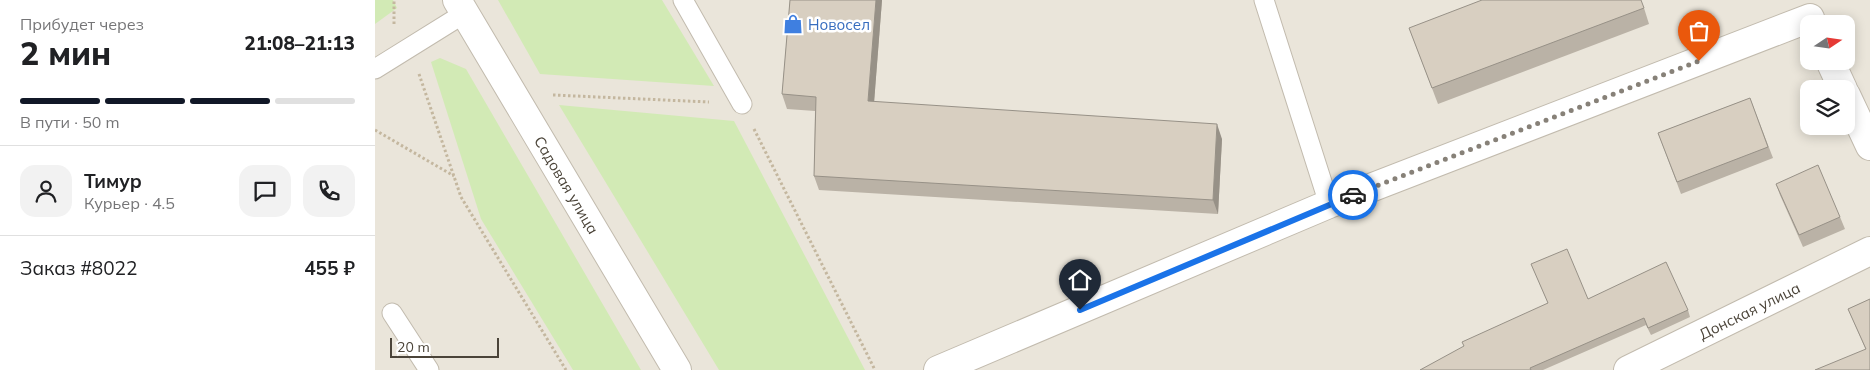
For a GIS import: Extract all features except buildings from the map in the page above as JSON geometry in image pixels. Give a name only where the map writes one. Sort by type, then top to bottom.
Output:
[{"type":"street","name":"Садовая улица","points":[[461,7],[677,370]]},
{"type":"street","points":[[938,370],[1329,204],[1800,25]]},
{"type":"street","points":[[1855,115],[1870,146]]},
{"type":"street","name":"Донская улица","points":[[1628,370],[1870,251]]},
{"type":"lane","points":[[683,0],[742,104]]},
{"type":"lane","points":[[1264,0],[1329,204]]},
{"type":"lane","points":[[375,69],[461,7]]},
{"type":"lane","points":[[392,314],[429,370]]},
{"type":"path","points":[[394,0],[394,25],[422,78],[461,197],[566,370]]},
{"type":"path","points":[[513,93],[742,104],[875,370]]},
{"type":"path","points":[[375,130],[455,176]]},
{"type":"shaded area","points":[[375,0],[1870,0],[1870,370],[375,370]]},
{"type":"green space","points":[[375,0],[393,0],[397,8],[375,24]]},
{"type":"green space","points":[[498,0],[662,0],[714,86],[540,74]]},
{"type":"green space","points":[[440,58],[466,69],[641,370],[573,370],[481,219],[431,62]]},
{"type":"green space","points":[[559,105],[734,121],[865,370],[719,370]]},
{"type":"way so far","points":[[1353,195],[1699,61]]},
{"type":"place","name":"Новосел","points":[[793,24]]},
{"type":"route","points":[[1080,310],[1353,195]]}]
